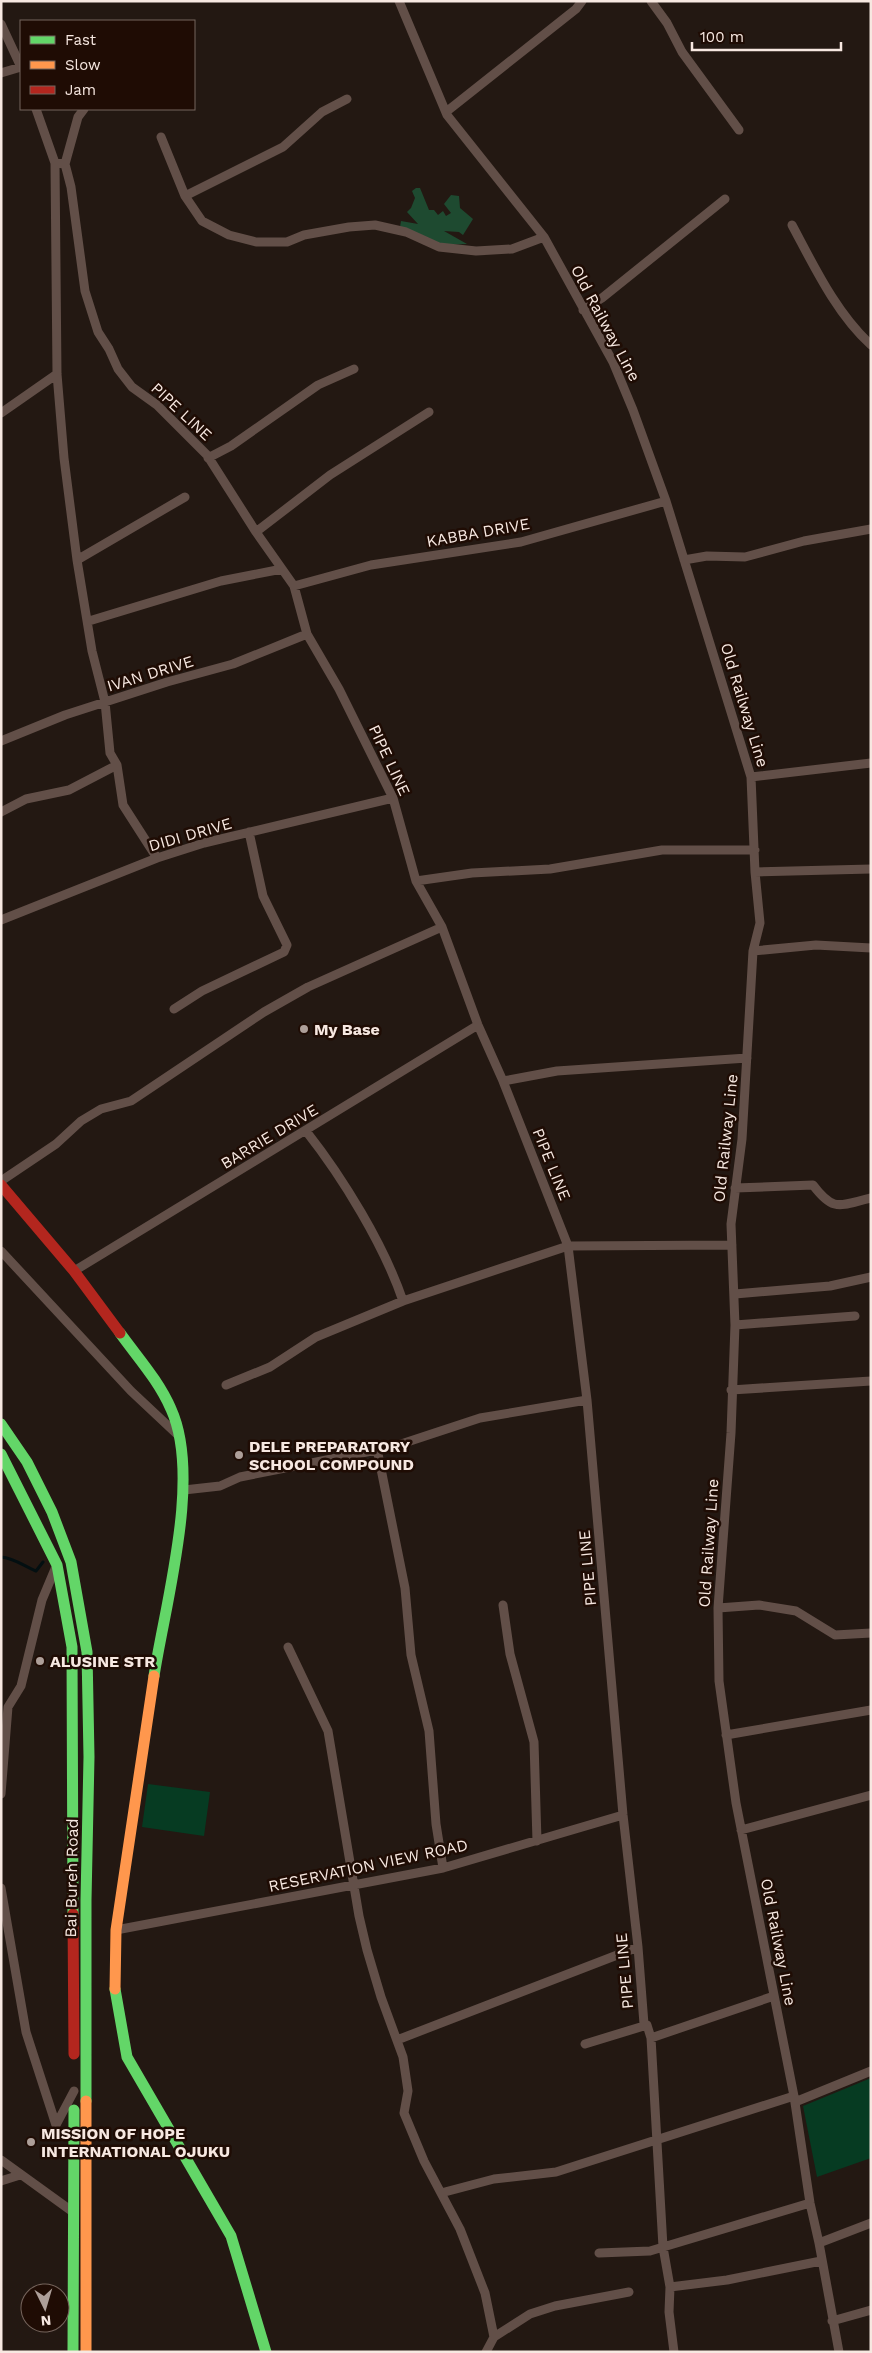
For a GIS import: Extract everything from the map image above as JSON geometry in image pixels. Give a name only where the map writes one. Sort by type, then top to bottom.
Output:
[{"type":"main road","points":[[1,1185],[74,1271],[157,1383],[172,1410],[180,1437],[184,1490],[181,1522],[157,1659],[116,1930],[114,1981],[127,2057],[231,2236],[266,2352]]},
{"type":"main road","name":"Bai Bureh Road","points":[[1,1424],[27,1462],[52,1512],[71,1562],[87,1652],[89,1757],[86,1900],[86,2352]]},
{"type":"main road","name":"Bai Bureh Road","points":[[1,1454],[57,1565],[72,1647],[73,2352]]},
{"type":"street","name":"Old Railway Line","points":[[399,1],[446,112],[544,237],[612,362],[630,402],[666,502],[752,777],[755,872],[760,923],[753,951],[742,1139],[731,1224],[735,1324],[731,1390],[731,1433],[718,1608],[718,1681],[741,1830],[795,2099],[810,2202],[820,2243],[821,2261],[839,2352]]},
{"type":"street","points":[[446,112],[576,9],[582,1]]},
{"type":"street","points":[[651,1],[667,23],[682,52],[739,130]]},
{"type":"street","points":[[1,24],[20,65]]},
{"type":"street","points":[[1,74],[20,67]]},
{"type":"street","points":[[185,196],[283,147],[322,112],[347,99]]},
{"type":"street","name":"PIPE LINE","points":[[36,110],[71,187],[85,291],[98,332],[109,349],[118,369],[132,386],[157,405],[208,458],[294,586],[307,634],[339,689],[393,798],[416,881],[442,927],[478,1025],[503,1081],[568,1246],[588,1400],[623,1815],[638,1947],[644,2024],[647,2024],[651,2038],[663,2247],[670,2287],[669,2312],[674,2352]]},
{"type":"street","points":[[83,110],[78,117],[60,164],[57,374],[64,458],[76,560],[89,621],[92,651],[105,702],[110,753],[117,765],[124,805],[157,858]]},
{"type":"street","points":[[161,137],[185,196],[202,220],[229,235],[256,242],[287,242],[304,235],[349,227],[375,225],[406,232],[439,247],[476,251],[512,249],[544,237]]},
{"type":"street","points":[[583,310],[602,298],[725,199]]},
{"type":"street","points":[[792,225],[818,273],[854,330],[871,344]]},
{"type":"street","points":[[208,458],[231,446],[318,385],[354,369]]},
{"type":"street","points":[[1,412],[57,374]]},
{"type":"street","points":[[256,532],[330,475],[429,412]]},
{"type":"street","points":[[76,560],[185,497]]},
{"type":"street","name":"KABBA DRIVE","points":[[294,586],[372,565],[521,542],[666,502]]},
{"type":"street","points":[[684,560],[707,556],[745,557],[804,541],[871,529]]},
{"type":"street","points":[[89,621],[221,581],[282,569]]},
{"type":"street","name":"IVAN DRIVE","points":[[1,741],[105,702],[232,664],[307,634]]},
{"type":"street","points":[[752,777],[871,763]]},
{"type":"street","points":[[1,812],[26,799],[69,790],[117,765]]},
{"type":"street","name":"DIDI DRIVE","points":[[1,920],[50,898],[157,858],[249,832],[393,798]]},
{"type":"street","points":[[174,1009],[202,991],[284,952],[287,945],[263,896],[249,832]]},
{"type":"street","points":[[416,881],[472,873],[550,869],[662,850],[755,850]]},
{"type":"street","points":[[755,872],[871,869]]},
{"type":"street","points":[[1,1181],[56,1144],[81,1121],[102,1109],[131,1101],[264,1012],[308,987],[442,927]]},
{"type":"street","points":[[753,951],[816,946],[871,948]]},
{"type":"street","name":"BARRIE DRIVE","points":[[74,1271],[478,1025]]},
{"type":"street","points":[[503,1081],[557,1071],[747,1058]]},
{"type":"street","points":[[306,1131],[333,1166],[364,1220],[398,1285],[404,1301]]},
{"type":"street","points":[[735,1188],[813,1186],[825,1201],[833,1205],[871,1198]]},
{"type":"street","points":[[226,1385],[270,1366],[316,1337],[404,1301],[568,1246],[732,1245]]},
{"type":"street","points":[[1,1251],[124,1384],[180,1437]]},
{"type":"street","points":[[734,1294],[830,1286],[871,1277]]},
{"type":"street","points":[[735,1324],[856,1316]]},
{"type":"street","points":[[731,1390],[871,1381]]},
{"type":"street","points":[[184,1490],[220,1486],[240,1477],[377,1449],[480,1418],[588,1400]]},
{"type":"street","points":[[377,1449],[405,1588],[411,1655],[429,1731],[436,1824],[443,1868]]},
{"type":"street","points":[[1,1801],[5,1705],[21,1686],[42,1600],[57,1565]]},
{"type":"street","points":[[503,1604],[510,1654],[534,1742],[537,1841]]},
{"type":"street","points":[[718,1608],[759,1605],[778,1608],[796,1611],[835,1635],[871,1633]]},
{"type":"street","points":[[288,1648],[328,1731],[359,1916],[367,1950],[404,2057],[408,2091],[404,2113],[424,2162],[460,2228],[485,2293],[494,2337]]},
{"type":"street","points":[[726,1735],[871,1710]]},
{"type":"street","points":[[741,1830],[871,1795]]},
{"type":"street","name":"RESERVATION VIEW ROAD","points":[[116,1930],[443,1868],[623,1815]]},
{"type":"street","points":[[1,1888],[26,2032],[56,2125],[74,2092]]},
{"type":"street","points":[[397,2040],[638,1947]]},
{"type":"street","points":[[651,2038],[774,1996]]},
{"type":"street","points":[[585,2044],[647,2024]]},
{"type":"street","points":[[441,2193],[494,2179],[556,2172],[658,2139],[795,2099],[871,2071]]},
{"type":"street","points":[[1,2160],[20,2176],[73,2212]]},
{"type":"street","points":[[1,2181],[20,2176]]},
{"type":"street","points":[[599,2253],[650,2251],[810,2202]]},
{"type":"street","points":[[820,2243],[871,2223]]},
{"type":"street","points":[[670,2287],[727,2280],[821,2261]]},
{"type":"street","points":[[486,2352],[494,2337],[530,2314],[555,2306],[629,2292]]},
{"type":"street","points":[[832,2321],[871,2310]]},
{"type":"green space","points":[[420,188],[429,210],[434,210],[438,215],[443,211],[446,216],[451,213],[444,204],[451,195],[459,196],[460,208],[473,219],[463,235],[459,232],[444,231],[467,244],[442,245],[400,227],[401,221],[418,224],[407,212],[415,198],[412,191]]},
{"type":"green space","points":[[148,1784],[210,1792],[204,1836],[142,1827]]},
{"type":"green space","points":[[871,2078],[871,2158],[817,2177],[803,2106]]},
{"type":"waterway","points":[[1,1557],[36,1571],[43,1562]]},
{"type":"traffic: fast","points":[[120,1333],[154,1379],[166,1399],[180,1437],[183,1469],[178,1541],[154,1676]]},
{"type":"traffic: fast","points":[[1,1424],[27,1462],[52,1512],[71,1562],[87,1652],[89,1757],[86,1900],[86,2101]]},
{"type":"traffic: fast","points":[[1,1454],[57,1565],[72,1647],[73,1914]]},
{"type":"traffic: fast","points":[[115,1989],[127,2057],[231,2236],[266,2352]]},
{"type":"traffic: fast","points":[[73,2352],[74,2110]]},
{"type":"traffic: slow","points":[[115,1989],[116,1930],[154,1676]]},
{"type":"traffic: slow","points":[[86,2101],[86,2352]]},
{"type":"traffic: jam","points":[[1,1185],[74,1271],[120,1333]]},
{"type":"traffic: jam","points":[[73,1914],[74,2054]]},
{"type":"place","name":"My Base","points":[[304,1029]]},
{"type":"place","name":"DELE PREPARATORY SCHOOL COMPOUND","points":[[239,1455]]},
{"type":"place","name":"ALUSINE STR","points":[[40,1661]]},
{"type":"place","name":"MISSION OF HOPE INTERNATIONAL OJUKU","points":[[31,2142]]}]
